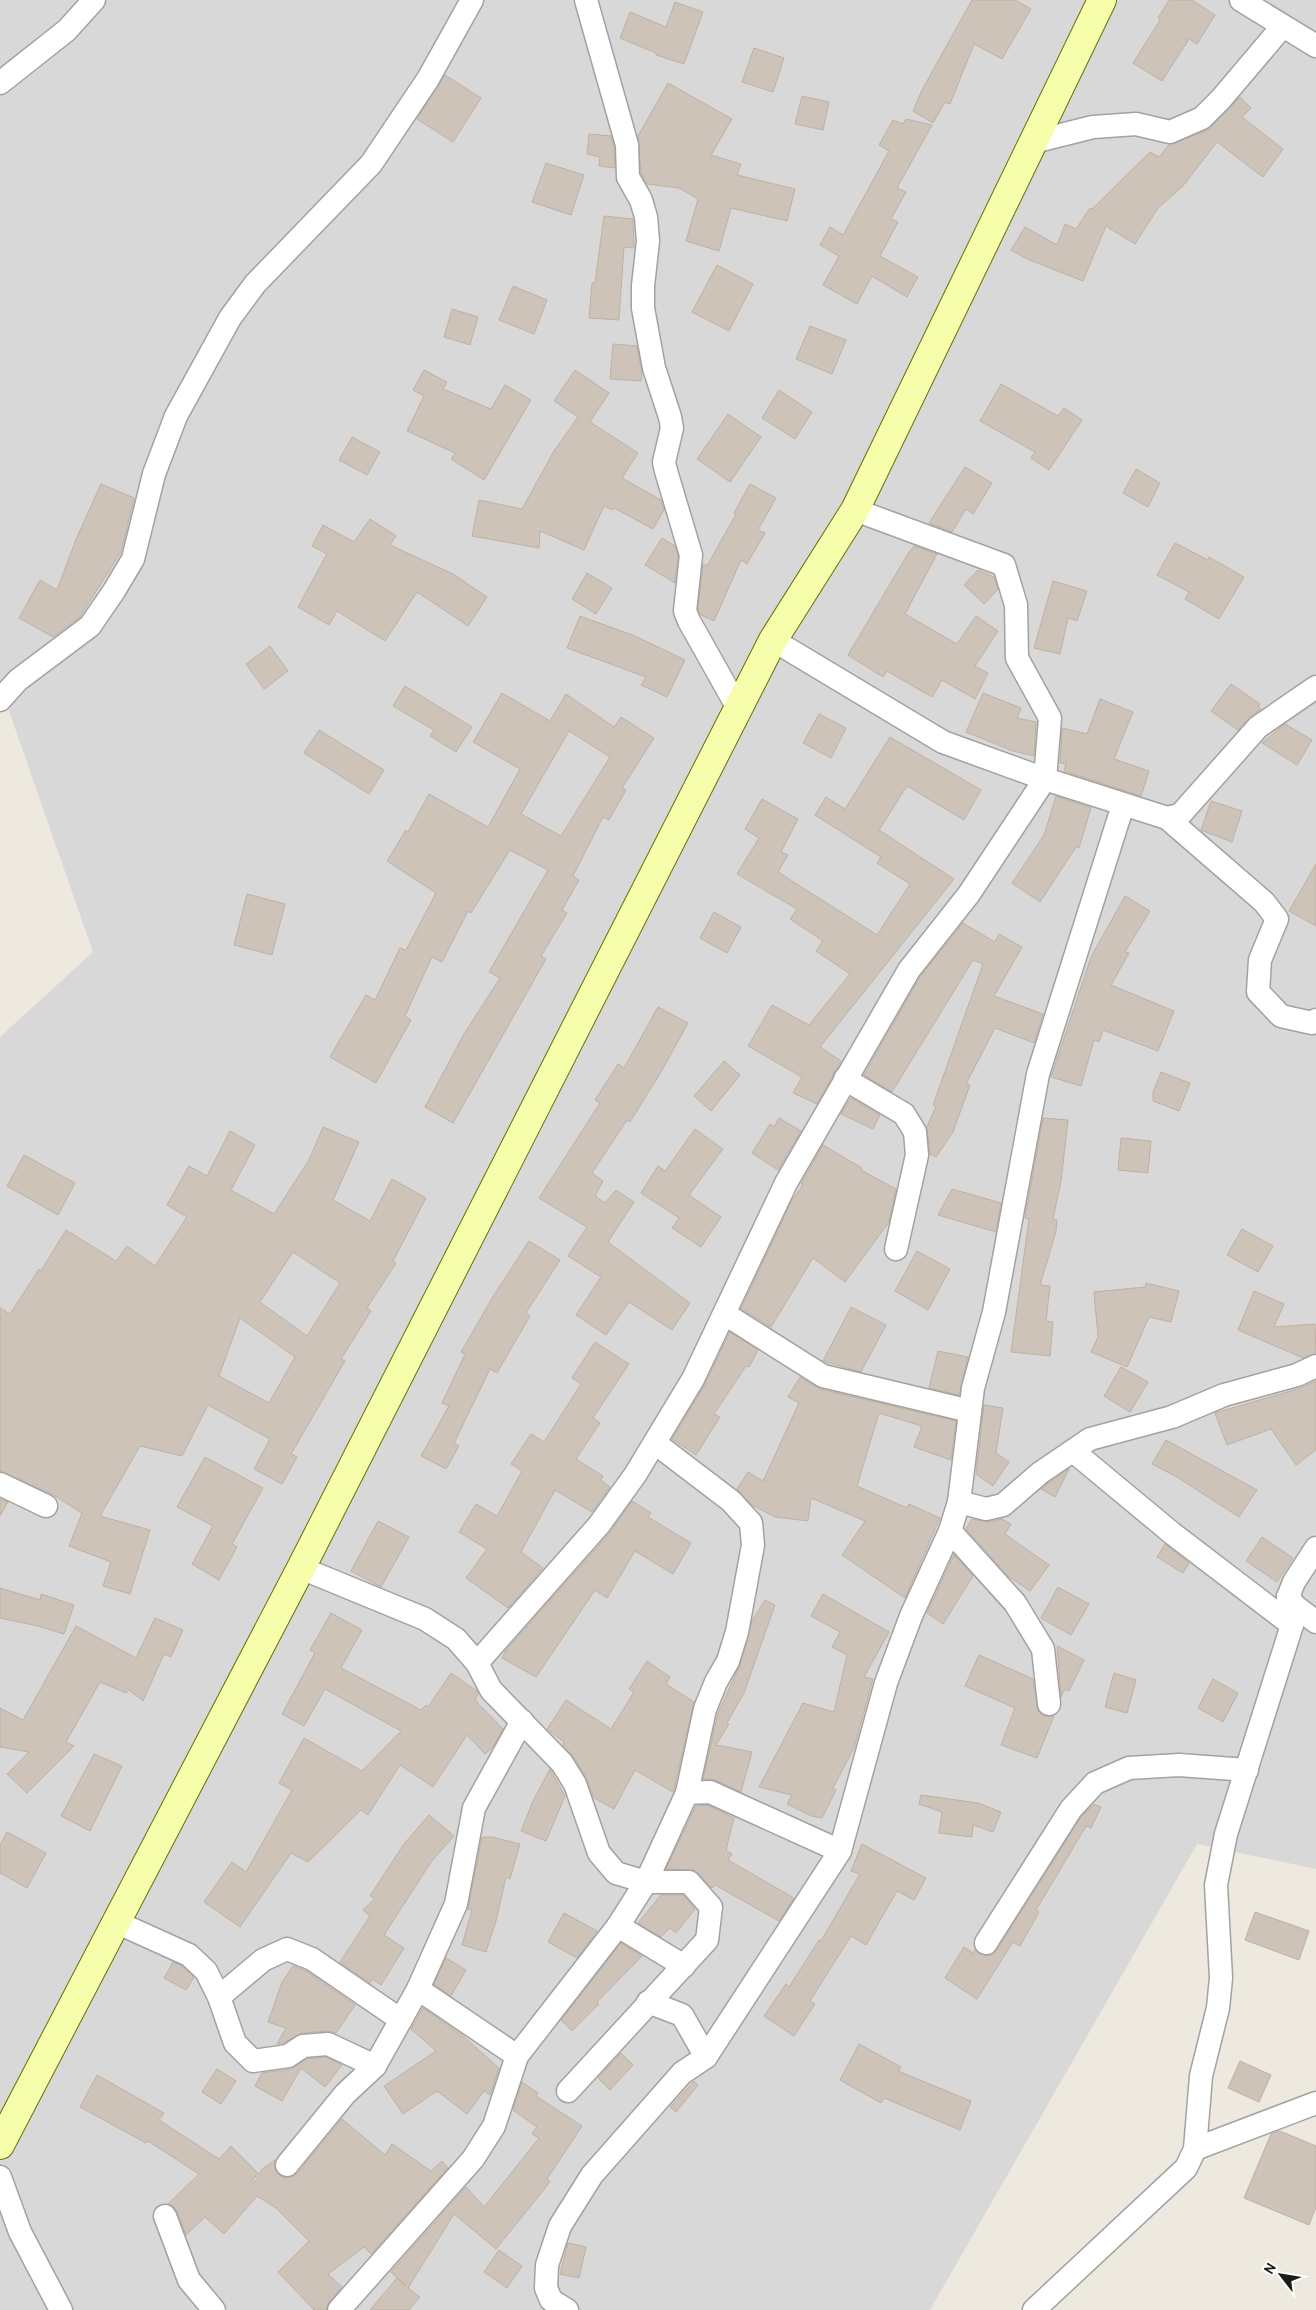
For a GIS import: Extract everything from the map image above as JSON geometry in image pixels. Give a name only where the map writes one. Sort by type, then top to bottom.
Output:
[{"type":"street","points":[[0,83],[29,62],[67,30],[94,0]]},
{"type":"street","points":[[0,700],[18,680],[90,626],[134,559],[154,474],[176,416],[230,318],[255,284],[371,164],[428,78],[472,0]]},
{"type":"street","points":[[586,0],[626,145],[628,178],[640,200],[646,217],[648,241],[643,286],[643,308],[654,368],[672,428],[664,462],[691,555],[685,611],[688,621],[739,710]]},
{"type":"street","points":[[0,2145],[301,1568],[773,640],[855,510],[1102,0]]},
{"type":"street","points":[[1241,0],[1316,46]]},
{"type":"street","points":[[1032,142],[1093,127],[1136,124],[1170,132],[1202,118],[1222,99],[1282,26]]},
{"type":"street","points":[[477,1662],[599,1525],[635,1475],[694,1379],[725,1314],[744,1268],[786,1183],[908,970],[969,894],[1045,779],[1050,718],[1017,658],[1016,605],[1004,565],[855,510]]},
{"type":"street","points":[[773,640],[943,742],[1123,806],[1167,818],[1264,902],[1277,920],[1260,960],[1258,992],[1281,1016],[1312,1024],[1316,1020]]},
{"type":"street","points":[[1167,818],[1180,815],[1258,726],[1316,687]]},
{"type":"street","points":[[567,2310],[551,2300],[546,2288],[547,2265],[560,2226],[592,2175],[682,2073],[706,2057],[840,1851],[886,1683],[911,1616],[950,1531],[959,1502],[973,1388],[994,1312],[1038,1074],[1123,806]]},
{"type":"street","points":[[845,1079],[904,1114],[915,1132],[917,1155],[896,1249]]},
{"type":"street","points":[[725,1314],[823,1376],[970,1412]]},
{"type":"street","points":[[959,1502],[986,1509],[1003,1505],[1040,1474],[1090,1439],[1172,1417],[1224,1395],[1297,1375],[1316,1366]]},
{"type":"street","points":[[339,2310],[473,2159],[494,2126],[517,2056],[618,1926],[646,1882],[687,1793],[706,1709],[716,1682],[728,1661],[737,1632],[753,1545],[751,1523],[731,1501],[655,1442]]},
{"type":"street","points":[[1073,1451],[1173,1534],[1292,1625]]},
{"type":"street","points":[[0,1484],[46,1506]]},
{"type":"street","points":[[950,1531],[1015,1604],[1043,1649],[1049,1704]]},
{"type":"street","points":[[1034,2310],[1186,2168],[1195,2149],[1201,2076],[1213,2036],[1221,1978],[1216,1884],[1226,1834],[1292,1625],[1288,1597],[1294,1582],[1316,1548]]},
{"type":"street","points":[[301,1568],[425,1619],[456,1639],[477,1662],[491,1690],[562,1764],[575,1784],[599,1853],[616,1873],[646,1882],[689,1882],[711,1906],[707,1940],[648,2002],[568,2092]]},
{"type":"street","points":[[1288,1597],[1295,1606],[1316,1622]]},
{"type":"street","points":[[287,2165],[345,2094],[375,2066],[418,1989],[456,1904],[474,1808],[522,1721]]},
{"type":"street","points":[[986,1943],[1071,1809],[1094,1783],[1129,1768],[1180,1765],[1246,1770]]},
{"type":"street","points":[[687,1793],[710,1792],[840,1851]]},
{"type":"street","points":[[116,1922],[189,1955],[206,1971],[219,1997],[235,2043],[253,2061],[288,2056],[303,2046],[328,2044],[375,2066]]},
{"type":"street","points":[[618,1926],[684,1966]]},
{"type":"street","points":[[219,1997],[263,1960],[287,1950],[312,1959],[401,2020]]},
{"type":"street","points":[[418,1989],[517,2056]]},
{"type":"street","points":[[648,2002],[682,2015],[706,2057]]},
{"type":"street","points":[[1195,2149],[1316,2103]]},
{"type":"street","points":[[0,2177],[20,2232],[61,2310]]},
{"type":"street","points":[[165,2216],[189,2280],[214,2310]]},
{"type":"shaded area","points":[[0,0],[1316,0],[1316,1869],[1197,1844],[930,2310],[0,2310],[0,1037],[93,952],[0,685]]},
{"type":"building","points":[[972,0],[1015,0],[1031,9],[1002,59],[974,44],[950,104],[945,102],[933,123],[913,111],[922,90]]},
{"type":"building","points":[[1169,0],[1192,0],[1215,15],[1197,44],[1189,39],[1162,81],[1133,63],[1160,20],[1158,18]]},
{"type":"building","points":[[675,2],[703,12],[684,64],[656,55],[656,53],[620,38],[630,12],[666,27]]},
{"type":"building","points":[[754,48],[784,58],[773,92],[742,82]]},
{"type":"building","points":[[445,75],[481,98],[453,142],[417,119]]},
{"type":"building","points":[[668,83],[732,119],[711,155],[741,164],[737,175],[795,189],[787,221],[731,208],[719,251],[686,241],[698,199],[679,188],[647,184],[641,173],[638,136]]},
{"type":"building","points":[[802,96],[829,102],[823,130],[795,124]]},
{"type":"building","points":[[1240,97],[1251,108],[1242,117],[1283,149],[1263,177],[1217,142],[1183,186],[1158,208],[1135,244],[1106,226],[1083,281],[1027,259],[1011,250],[1025,227],[1057,245],[1065,224],[1076,229],[1090,208],[1092,209],[1150,152],[1159,157],[1169,145],[1208,130]]},
{"type":"building","points":[[906,119],[932,125],[897,188],[906,192],[891,219],[898,222],[880,256],[918,277],[907,297],[872,276],[857,304],[823,285],[839,256],[820,245],[830,227],[843,235],[889,151],[879,145],[893,120],[903,124]]},
{"type":"building","points":[[589,134],[611,136],[614,147],[615,168],[599,166],[600,157],[587,154]]},
{"type":"building","points":[[546,163],[584,175],[571,215],[532,202]]},
{"type":"building","points":[[604,216],[633,219],[634,248],[624,247],[619,320],[589,318],[592,283],[595,283]]},
{"type":"building","points":[[717,265],[753,284],[729,331],[692,312]]},
{"type":"building","points":[[513,286],[547,300],[534,334],[499,320]]},
{"type":"building","points":[[452,309],[478,317],[470,345],[444,337]]},
{"type":"building","points":[[810,326],[846,340],[832,374],[796,359]]},
{"type":"building","points":[[613,344],[637,346],[642,373],[641,381],[610,379]]},
{"type":"building","points":[[424,370],[447,382],[443,389],[491,409],[505,385],[531,400],[484,480],[451,459],[455,453],[407,431],[424,396],[413,390]]},
{"type":"building","points":[[575,370],[609,393],[590,422],[638,453],[622,478],[661,500],[664,510],[653,529],[614,508],[612,510],[604,506],[584,550],[540,531],[539,548],[472,536],[479,500],[522,509],[554,451],[578,417],[554,401]]},
{"type":"building","points":[[1001,384],[1058,416],[1064,408],[1082,420],[1049,470],[1031,458],[1035,452],[980,421]]},
{"type":"building","points":[[779,390],[812,412],[795,439],[762,418]]},
{"type":"building","points":[[728,414],[761,437],[730,482],[697,459]]},
{"type":"building","points":[[352,437],[380,452],[367,475],[339,460]]},
{"type":"building","points":[[965,467],[992,483],[973,514],[966,509],[952,532],[929,523]]},
{"type":"building","points":[[1136,469],[1160,483],[1148,507],[1123,493]]},
{"type":"building","points":[[101,484],[134,498],[121,552],[80,617],[53,637],[19,618],[40,580],[57,590],[77,537]]},
{"type":"building","points":[[750,484],[776,498],[758,530],[765,533],[747,564],[741,560],[714,621],[701,615],[698,609],[703,564],[707,566],[736,514],[734,513]]},
{"type":"building","points":[[370,519],[396,536],[390,545],[453,574],[487,597],[468,626],[417,592],[385,641],[337,611],[329,625],[298,607],[327,554],[312,546],[323,525],[354,542]]},
{"type":"building","points":[[662,538],[675,546],[678,556],[675,583],[645,565]]},
{"type":"building","points":[[1175,543],[1208,560],[1209,557],[1244,577],[1219,619],[1185,599],[1189,592],[1157,575]]},
{"type":"building","points":[[914,546],[937,554],[905,614],[957,644],[976,616],[998,631],[975,666],[988,673],[975,699],[942,680],[932,697],[887,671],[883,677],[848,655]]},
{"type":"building","points":[[978,570],[994,577],[998,589],[984,604],[964,585]]},
{"type":"building","points":[[587,573],[612,588],[596,614],[572,599]]},
{"type":"building","points":[[1053,581],[1087,591],[1077,621],[1068,618],[1060,654],[1034,648]]},
{"type":"building","points":[[580,616],[635,636],[685,660],[667,697],[641,685],[646,677],[567,648]]},
{"type":"building","points":[[270,646],[288,671],[264,689],[246,664]]},
{"type":"building","points":[[1231,684],[1260,704],[1258,707],[1261,709],[1248,718],[1238,730],[1211,711]]},
{"type":"building","points":[[405,686],[472,727],[456,752],[430,736],[434,730],[393,706]]},
{"type":"building","points":[[502,693],[550,721],[566,694],[614,727],[621,717],[654,738],[622,788],[626,790],[609,820],[603,817],[573,876],[579,880],[562,910],[567,913],[541,956],[546,959],[453,1123],[425,1107],[464,1034],[500,978],[489,972],[548,870],[510,850],[471,913],[468,911],[442,962],[432,957],[405,1016],[411,1020],[376,1083],[330,1057],[366,995],[375,1000],[400,948],[406,950],[436,893],[387,861],[406,830],[408,832],[429,794],[488,827],[520,769],[473,742]],"holes":[[[569,731],[610,757],[561,836],[521,814]]]},
{"type":"building","points":[[983,693],[1021,708],[1017,718],[1036,722],[1034,756],[1013,751],[966,732]]},
{"type":"building","points":[[1100,699],[1133,712],[1114,759],[1149,771],[1141,796],[1064,771],[1066,764],[1060,763],[1062,728],[1087,734]]},
{"type":"building","points":[[819,714],[846,728],[831,758],[803,743]]},
{"type":"building","points":[[1285,724],[1312,740],[1297,765],[1262,743]]},
{"type":"building","points":[[319,730],[384,770],[369,794],[304,753]]},
{"type":"building","points":[[890,737],[981,790],[964,820],[907,786],[879,830],[954,879],[820,1047],[841,1061],[817,1104],[793,1093],[802,1077],[748,1046],[772,1005],[809,1025],[850,974],[816,951],[823,941],[790,919],[797,909],[737,874],[759,838],[745,829],[762,799],[798,819],[781,852],[788,855],[778,872],[877,935],[910,884],[877,863],[881,857],[815,815],[826,797],[845,809]]},
{"type":"building","points":[[1056,796],[1091,808],[1079,848],[1076,847],[1040,902],[1012,883],[1044,835]]},
{"type":"building","points":[[1211,801],[1242,811],[1232,842],[1201,830]]},
{"type":"building","points":[[1316,864],[1316,926],[1289,911]]},
{"type":"building","points":[[247,894],[285,904],[272,955],[234,945]]},
{"type":"building","points":[[1125,896],[1150,911],[1125,952],[1129,953],[1111,985],[1174,1011],[1158,1051],[1103,1030],[1099,1042],[1094,1040],[1081,1086],[1051,1077],[1091,957]]},
{"type":"building","points":[[714,912],[741,927],[727,953],[700,938]]},
{"type":"building","points":[[963,923],[995,942],[999,934],[1022,947],[994,996],[1043,1014],[1034,1043],[995,1028],[966,1084],[970,1085],[953,1132],[936,1157],[930,1154],[927,1127],[936,1106],[933,1105],[983,964],[973,960],[892,1092],[864,1075],[920,977]]},
{"type":"building","points":[[658,1007],[688,1023],[630,1122],[627,1120],[592,1173],[603,1181],[595,1196],[605,1203],[616,1190],[634,1202],[608,1242],[690,1303],[672,1330],[629,1302],[606,1335],[576,1315],[601,1277],[568,1256],[587,1227],[539,1198],[600,1103],[595,1100],[618,1064],[624,1068]]},
{"type":"building","points":[[724,1061],[740,1075],[711,1111],[694,1096]]},
{"type":"building","points":[[1161,1072],[1190,1083],[1179,1111],[1153,1101],[1153,1092]]},
{"type":"building","points":[[851,1098],[880,1115],[873,1129],[841,1114]]},
{"type":"building","points":[[779,1118],[801,1131],[778,1170],[752,1153],[770,1124],[774,1127]]},
{"type":"building","points":[[1043,1118],[1068,1120],[1061,1181],[1053,1219],[1057,1220],[1056,1232],[1040,1285],[1050,1286],[1046,1321],[1053,1322],[1050,1356],[1011,1352],[1029,1219],[1025,1218]]},
{"type":"building","points":[[323,1127],[359,1142],[333,1200],[370,1221],[392,1179],[426,1198],[393,1261],[396,1263],[367,1308],[371,1311],[341,1359],[345,1361],[291,1454],[297,1457],[282,1484],[254,1469],[270,1439],[208,1405],[182,1456],[140,1446],[100,1516],[150,1530],[130,1594],[103,1586],[111,1562],[69,1546],[82,1513],[52,1494],[0,1471],[0,1308],[10,1314],[39,1269],[41,1271],[66,1230],[116,1261],[127,1246],[155,1266],[187,1217],[167,1205],[189,1166],[207,1176],[230,1131],[255,1145],[231,1190],[274,1214],[309,1160]],"holes":[[[293,1252],[340,1283],[307,1336],[260,1302]],[[240,1318],[295,1357],[269,1403],[219,1376]]]},
{"type":"building","points":[[695,1129],[723,1149],[689,1195],[721,1217],[701,1247],[672,1228],[679,1218],[641,1193],[658,1166],[665,1171]]},
{"type":"building","points":[[1121,1138],[1151,1141],[1148,1173],[1118,1170]]},
{"type":"building","points":[[823,1145],[862,1168],[861,1170],[896,1189],[889,1222],[845,1282],[813,1258],[771,1327],[741,1309],[791,1202],[803,1185],[801,1184]]},
{"type":"building","points":[[24,1155],[75,1183],[58,1215],[7,1186]]},
{"type":"building","points":[[952,1189],[1001,1203],[996,1232],[938,1215]]},
{"type":"building","points":[[1242,1229],[1273,1246],[1258,1272],[1227,1255]]},
{"type":"building","points":[[529,1241],[560,1260],[526,1313],[530,1316],[497,1373],[490,1369],[454,1443],[459,1446],[446,1469],[421,1456],[449,1406],[442,1403],[465,1354],[461,1352],[494,1295]]},
{"type":"building","points":[[917,1251],[950,1269],[928,1310],[895,1291]]},
{"type":"building","points":[[1146,1283],[1179,1291],[1171,1322],[1149,1317],[1127,1367],[1091,1352],[1098,1337],[1094,1292],[1145,1287]]},
{"type":"building","points":[[1254,1291],[1284,1304],[1274,1327],[1315,1324],[1316,1353],[1303,1358],[1238,1330]]},
{"type":"building","points":[[851,1307],[886,1325],[861,1372],[823,1361]]},
{"type":"building","points":[[730,1332],[758,1350],[749,1367],[746,1366],[714,1414],[720,1417],[696,1455],[672,1439],[704,1386]]},
{"type":"building","points":[[595,1342],[629,1364],[593,1418],[600,1423],[576,1459],[603,1476],[601,1480],[610,1487],[592,1512],[555,1490],[521,1552],[543,1568],[508,1608],[466,1578],[487,1549],[459,1532],[476,1504],[497,1516],[522,1471],[511,1464],[531,1434],[544,1442],[581,1384],[572,1378]]},
{"type":"building","points":[[938,1351],[968,1357],[959,1395],[929,1388]]},
{"type":"building","points":[[1121,1367],[1148,1382],[1130,1412],[1104,1396]]},
{"type":"building","points":[[800,1377],[820,1389],[956,1421],[951,1460],[914,1447],[922,1426],[879,1413],[857,1486],[907,1508],[909,1504],[940,1518],[905,1598],[842,1555],[865,1521],[811,1498],[808,1521],[775,1517],[752,1505],[737,1489],[748,1472],[763,1481],[799,1403],[788,1397]]},
{"type":"building","points":[[1316,1381],[1316,1450],[1296,1465],[1271,1429],[1227,1445],[1215,1413],[1301,1388]]},
{"type":"building","points":[[984,1405],[1003,1408],[996,1453],[1009,1462],[993,1486],[976,1474]]},
{"type":"building","points":[[1166,1440],[1257,1490],[1239,1517],[1177,1477],[1152,1464]]},
{"type":"building","points":[[205,1457],[263,1488],[232,1544],[237,1547],[219,1580],[192,1564],[213,1526],[177,1507]]},
{"type":"building","points":[[1069,1469],[1055,1497],[1041,1489],[1048,1483]]},
{"type":"building","points":[[0,1499],[8,1502],[0,1516]]},
{"type":"building","points":[[632,1501],[651,1513],[648,1517],[691,1543],[673,1574],[635,1551],[607,1598],[595,1590],[536,1677],[502,1658],[506,1650],[609,1534]]},
{"type":"building","points":[[972,1519],[989,1522],[1002,1519],[1011,1524],[1005,1534],[1049,1565],[1030,1591],[1008,1576],[966,1529]]},
{"type":"building","points":[[378,1521],[409,1537],[381,1587],[351,1571]]},
{"type":"building","points":[[1262,1537],[1293,1558],[1277,1582],[1246,1561]]},
{"type":"building","points":[[1165,1544],[1189,1563],[1183,1573],[1157,1557]]},
{"type":"building","points":[[954,1555],[973,1576],[943,1624],[927,1613]]},
{"type":"building","points":[[1058,1587],[1089,1604],[1071,1635],[1041,1618]]},
{"type":"building","points":[[0,1588],[40,1600],[41,1594],[74,1605],[64,1634],[0,1618]]},
{"type":"building","points":[[823,1594],[889,1632],[864,1677],[873,1679],[854,1748],[833,1788],[836,1790],[822,1818],[811,1816],[787,1804],[792,1795],[759,1787],[803,1703],[834,1712],[847,1655],[832,1647],[840,1632],[811,1616]]},
{"type":"building","points":[[765,1600],[775,1605],[744,1693],[716,1745],[752,1752],[741,1792],[715,1780],[703,1779],[718,1713],[740,1665],[752,1621]]},
{"type":"building","points":[[331,1613],[362,1630],[341,1668],[421,1710],[426,1705],[428,1707],[451,1673],[477,1691],[478,1694],[475,1700],[503,1729],[493,1747],[485,1754],[467,1735],[433,1787],[400,1765],[368,1815],[361,1810],[308,1862],[291,1853],[240,1927],[204,1902],[232,1862],[246,1872],[292,1790],[279,1783],[304,1738],[362,1771],[401,1731],[325,1689],[304,1726],[282,1714],[315,1653],[310,1650]]},
{"type":"building","points":[[155,1618],[183,1630],[171,1657],[164,1654],[143,1701],[129,1690],[126,1693],[100,1682],[66,1742],[74,1746],[27,1793],[7,1774],[29,1752],[0,1747],[0,1708],[23,1720],[76,1626],[136,1658]]},
{"type":"building","points":[[1057,1646],[1084,1660],[1069,1691],[1065,1689],[1061,1697]]},
{"type":"building","points":[[979,1655],[1033,1679],[1038,1711],[1044,1716],[1054,1716],[1037,1758],[1001,1745],[1015,1708],[965,1686]]},
{"type":"building","points":[[647,1661],[670,1677],[666,1684],[694,1702],[673,1792],[635,1770],[614,1809],[594,1798],[586,1777],[573,1756],[563,1745],[564,1742],[547,1729],[566,1700],[611,1729],[634,1692],[629,1689]]},
{"type":"building","points":[[1114,1673],[1136,1680],[1127,1713],[1105,1707]]},
{"type":"building","points":[[1213,1679],[1238,1693],[1223,1722],[1198,1708]]},
{"type":"building","points":[[94,1754],[122,1766],[90,1831],[61,1816]]},
{"type":"building","points":[[550,1769],[565,1796],[546,1841],[521,1831],[533,1801]]},
{"type":"building","points":[[921,1795],[978,1803],[1001,1812],[993,1832],[973,1825],[972,1837],[939,1833],[942,1812],[919,1804]]},
{"type":"building","points":[[1094,1804],[1101,1807],[1091,1828],[1086,1826],[1036,1910],[1039,1912],[1020,1946],[1013,1942],[977,1999],[945,1978],[964,1947],[973,1953],[975,1950],[985,1956],[992,1955],[997,1950],[1081,1817]]},
{"type":"building","points":[[707,1805],[734,1818],[726,1850],[732,1854],[728,1860],[794,1898],[779,1921],[715,1885],[712,1888],[695,1870],[666,1869],[696,1806]]},
{"type":"building","points":[[429,1815],[454,1836],[431,1862],[384,1935],[404,1948],[381,1985],[372,1979],[370,1983],[340,1962],[370,1916],[363,1910],[375,1898],[370,1896],[404,1844]]},
{"type":"building","points":[[7,1832],[46,1853],[27,1888],[0,1873],[0,1845]]},
{"type":"building","points":[[482,1837],[492,1837],[520,1844],[510,1879],[506,1877],[496,1921],[486,1952],[462,1945],[472,1910],[468,1909]]},
{"type":"building","points":[[862,1844],[926,1878],[914,1900],[897,1891],[866,1945],[851,1936],[810,2001],[815,2004],[794,2036],[764,2016],[786,1984],[789,1987],[819,1940],[821,1941],[860,1874],[851,1871]]},
{"type":"building","points":[[661,1895],[683,1895],[695,1909],[676,1933],[670,1928],[661,1937],[638,1923]]},
{"type":"building","points":[[1255,1912],[1309,1931],[1299,1960],[1245,1940]]},
{"type":"building","points":[[564,1913],[597,1931],[577,1958],[548,1942]]},
{"type":"building","points":[[621,1943],[642,1956],[597,2002],[599,2004],[572,2031],[561,2020]]},
{"type":"building","points":[[446,1958],[466,1970],[451,1996],[434,1984]]},
{"type":"building","points":[[173,1962],[182,1966],[194,1977],[186,1990],[164,1978]]},
{"type":"building","points":[[293,1966],[306,1971],[355,2005],[336,2033],[327,2031],[302,2033],[283,2043],[277,2044],[286,2028],[268,2022],[282,1982]]},
{"type":"building","points":[[423,2008],[463,2036],[499,2068],[490,2095],[484,2091],[467,2114],[437,2091],[403,2114],[384,2086],[436,2051],[411,2029]]},
{"type":"building","points":[[859,2044],[901,2067],[898,2071],[971,2101],[960,2130],[884,2098],[881,2103],[840,2080]]},
{"type":"building","points":[[621,2053],[633,2065],[610,2090],[598,2078]]},
{"type":"building","points":[[326,2057],[342,2065],[325,2087],[301,2068],[282,2101],[255,2086],[262,2073],[290,2069],[307,2059]]},
{"type":"building","points":[[1240,2061],[1271,2075],[1259,2102],[1228,2088]]},
{"type":"building","points":[[217,2069],[236,2081],[221,2104],[202,2092]]},
{"type":"building","points":[[97,2075],[164,2113],[159,2120],[219,2159],[231,2146],[258,2173],[252,2181],[254,2183],[262,2169],[275,2160],[275,2169],[279,2175],[285,2178],[297,2174],[342,2119],[385,2155],[392,2144],[431,2171],[442,2161],[448,2168],[371,2254],[364,2247],[328,2274],[342,2287],[329,2302],[326,2310],[314,2310],[278,2272],[309,2241],[276,2208],[257,2196],[224,2234],[205,2217],[186,2235],[177,2211],[168,2204],[199,2174],[148,2141],[146,2143],[80,2107]]},
{"type":"building","points":[[694,2081],[698,2085],[676,2112],[670,2107]]},
{"type":"building","points":[[522,2082],[538,2093],[536,2096],[582,2126],[547,2179],[550,2182],[496,2249],[454,2214],[408,2288],[420,2297],[409,2310],[370,2310],[397,2278],[406,2286],[391,2272],[466,2187],[484,2207],[539,2138],[532,2134],[537,2127],[513,2110]]},
{"type":"building","points":[[1280,2131],[1316,2146],[1316,2207],[1309,2225],[1244,2198],[1271,2134]]},
{"type":"building","points":[[568,2243],[586,2247],[579,2278],[560,2274]]},
{"type":"building","points":[[499,2250],[522,2266],[507,2288],[484,2272]]}]
